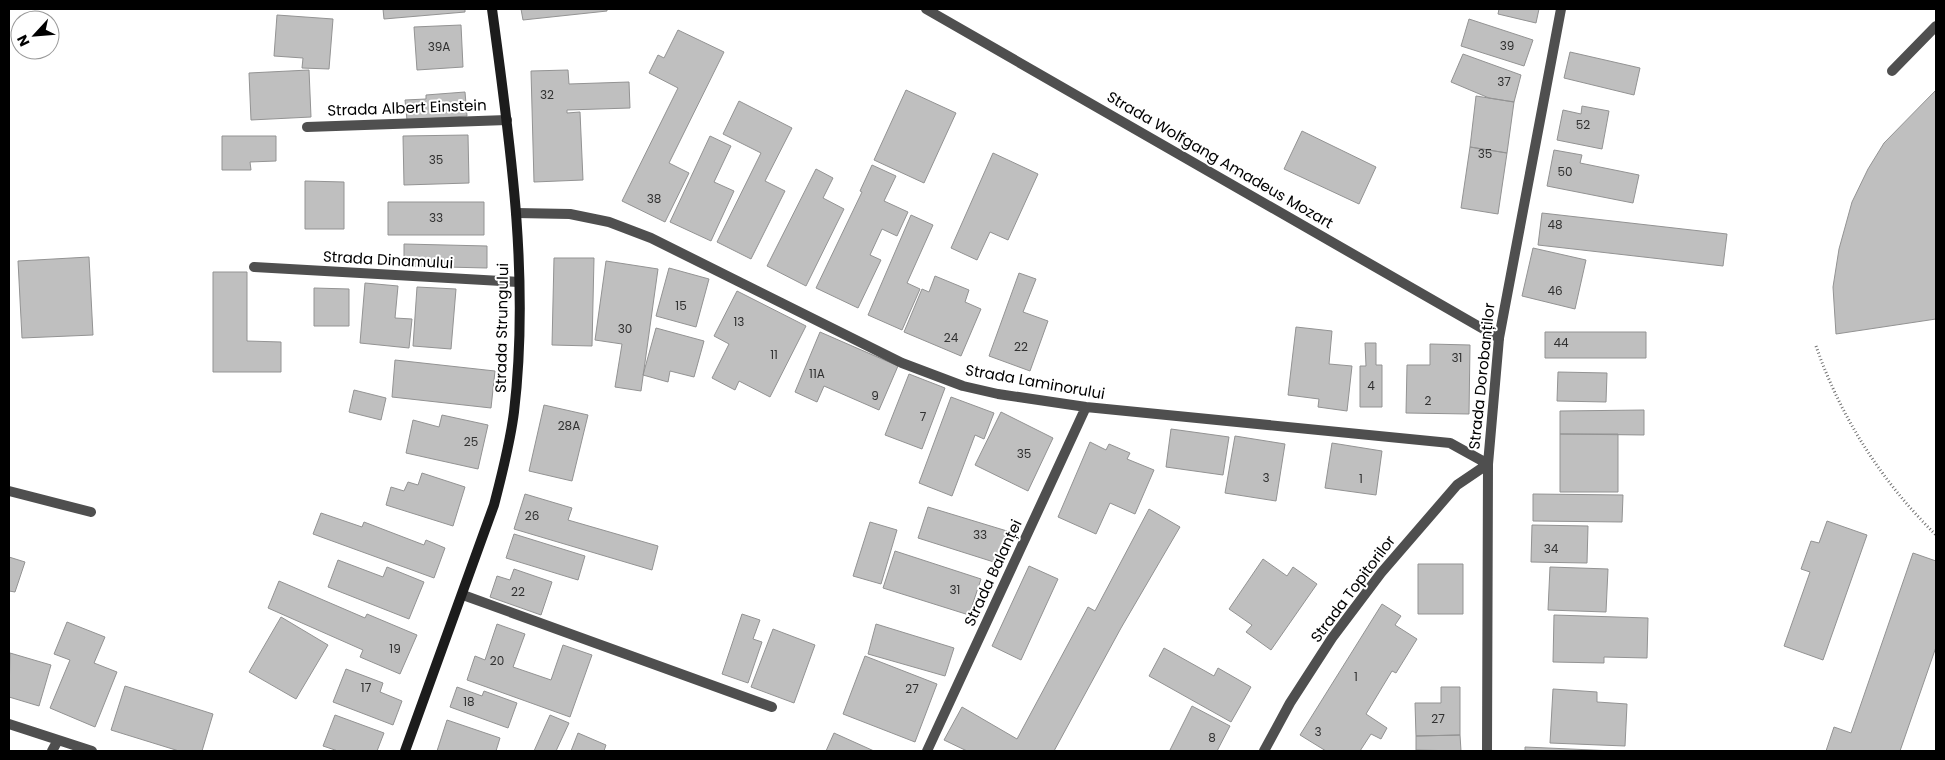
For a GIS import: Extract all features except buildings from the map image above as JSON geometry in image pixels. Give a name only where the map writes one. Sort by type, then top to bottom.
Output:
[{"type":"street","name":"Strada Strungului","points":[[405,751],[494,505],[514,414],[519,360],[519,282],[515,184],[492,9]]},
{"type":"street","name":"Strada Wolfgang Amadeus Mozart","points":[[926,9],[1499,338]]},
{"type":"street","name":"Strada Dorobanților","points":[[1487,751],[1488,464],[1499,338],[1561,9]]},
{"type":"street","points":[[1892,71],[1936,26]]},
{"type":"street","name":"Strada Albert Einstein","points":[[307,126],[507,120]]},
{"type":"street","name":"Strada Laminorului","points":[[516,213],[570,214],[609,222],[651,238],[893,359],[935,377],[963,386],[998,394],[1086,407],[1450,443],[1488,464]]},
{"type":"street","name":"Strada Dinamului","points":[[254,267],[519,282]]},
{"type":"street","name":"Strada Balanței","points":[[927,751],[1086,407]]},
{"type":"street","name":"Strada Topitorilor","points":[[1264,751],[1290,703],[1332,638],[1381,573],[1457,485],[1488,464]]},
{"type":"street","points":[[9,491],[91,512]]},
{"type":"street","points":[[463,595],[772,707]]},
{"type":"street","points":[[9,724],[92,751]]},
{"type":"street","points":[[52,751],[58,740]]},
{"type":"path","points":[[1816,346],[1826,377],[1864,447],[1895,490],[1913,512],[1936,535]]}]
